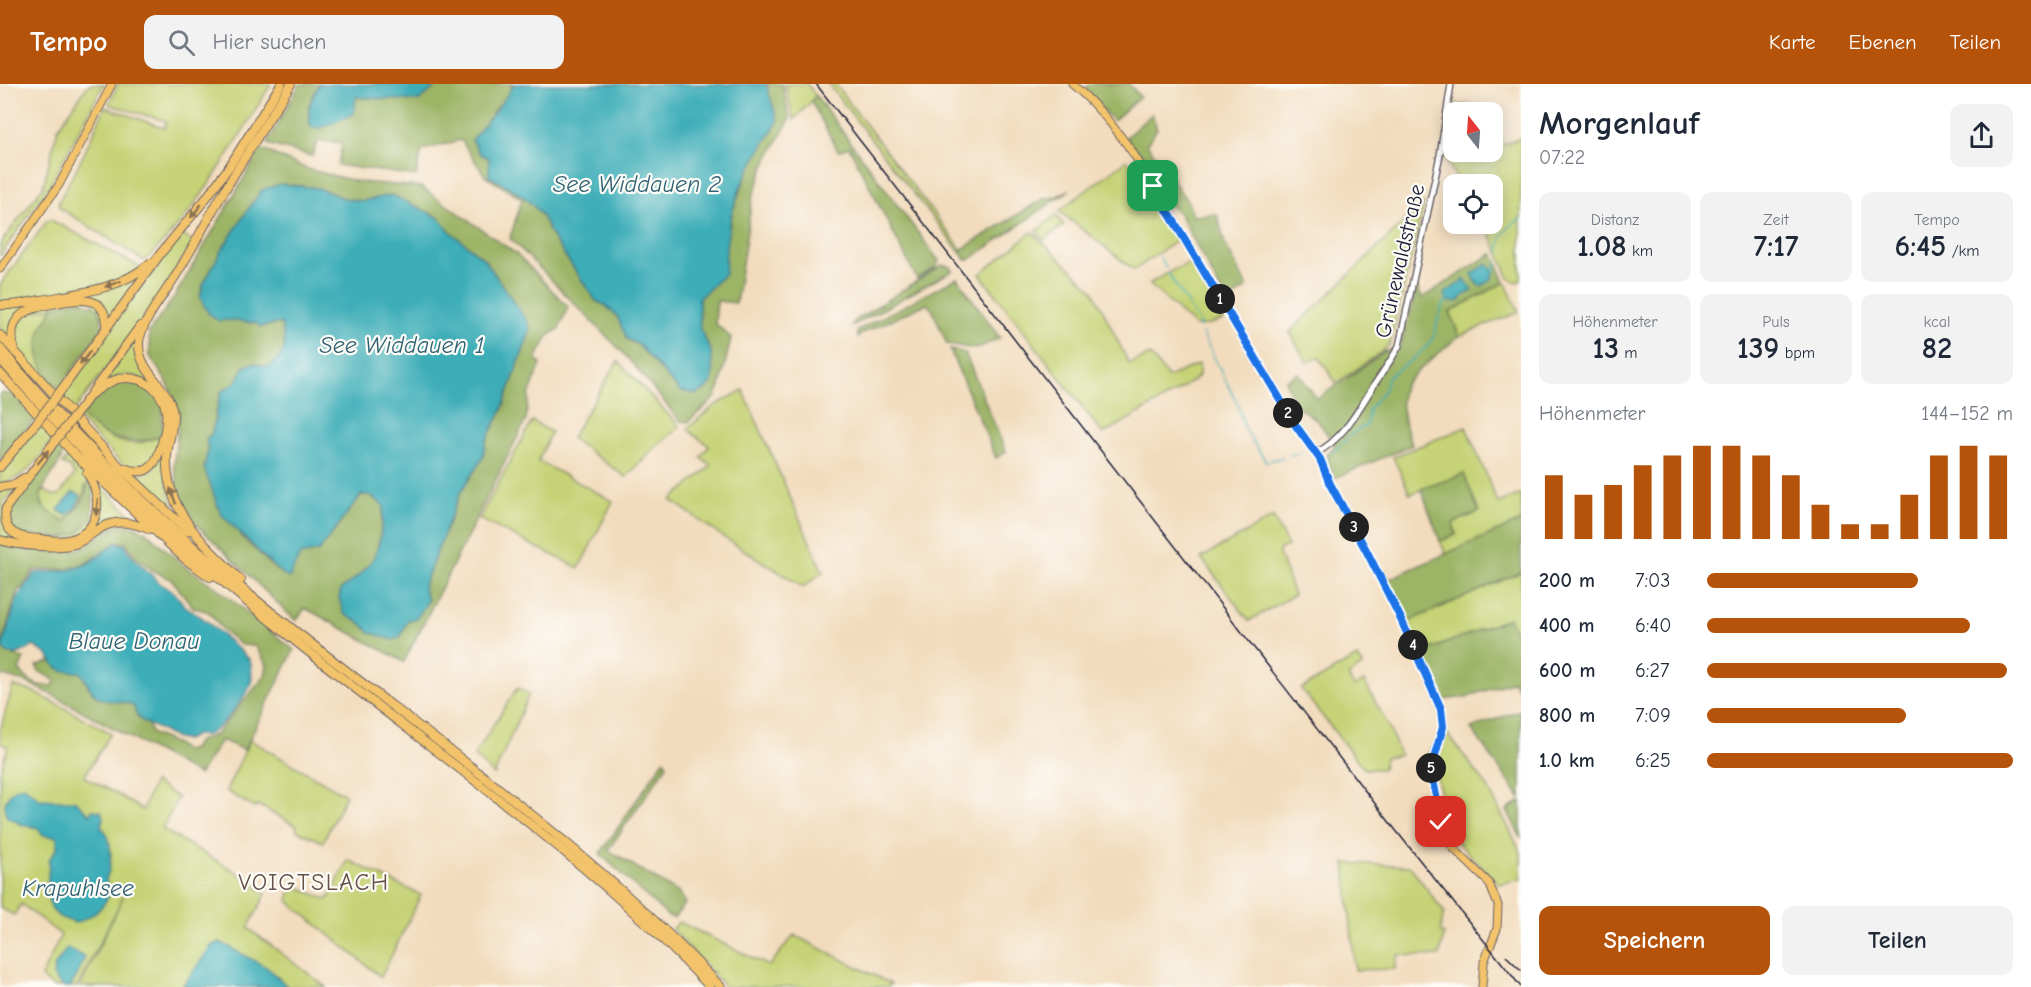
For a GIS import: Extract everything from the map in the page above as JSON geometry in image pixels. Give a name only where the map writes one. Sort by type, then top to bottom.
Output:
[{"type":"highway","points":[[0,467],[37,422],[161,253],[229,167],[281,84]]},
{"type":"highway","points":[[205,545],[183,517],[169,483],[167,455],[173,422],[171,404],[162,388],[143,365],[140,354],[140,336],[225,190],[291,84]]},
{"type":"highway","points":[[0,305],[53,298],[107,287],[139,272],[161,253]]},
{"type":"highway","points":[[17,356],[12,338],[15,322],[25,311],[36,307],[87,299],[102,309],[106,320],[106,330]]},
{"type":"highway","points":[[75,455],[93,481],[98,501],[98,509],[92,525],[75,538],[58,541],[26,538],[10,531],[5,518],[6,508],[160,300]]},
{"type":"highway","points":[[0,335],[120,467],[205,545],[292,633]]},
{"type":"highway","points":[[0,348],[72,429],[213,564],[292,633],[564,850],[639,916],[710,987]]},
{"type":"highway","points":[[0,359],[114,483],[207,568],[573,848],[667,932],[721,987]]},
{"type":"highway","points":[[0,374],[75,455],[186,560],[259,617],[292,633]]},
{"type":"highway","points":[[90,395],[112,382],[133,378],[144,381],[154,388],[164,403],[166,427],[155,462],[149,468],[141,471],[120,467]]},
{"type":"highway","points":[[0,487],[13,485],[32,472]]},
{"type":"highway","points":[[0,540],[67,546],[78,543],[101,528],[118,522],[127,522],[156,532]]},
{"type":"main road","points":[[0,269],[59,185],[112,84]]},
{"type":"main road","points":[[1072,84],[1102,114],[1127,144],[1169,210],[1292,420],[1316,453],[1394,606],[1441,709],[1443,727],[1432,762],[1432,781],[1446,837],[1460,856],[1488,883],[1497,900],[1499,918],[1484,962],[1482,987]]},
{"type":"street","name":"Grünewaldstraße","points":[[1316,453],[1326,448],[1344,429],[1389,366],[1399,346],[1440,155],[1451,84]]},
{"type":"green space","points":[[89,84],[104,84],[50,185],[0,256],[0,244],[43,187],[58,128]]},
{"type":"green space","points":[[118,84],[271,84],[198,200],[163,243],[144,261],[60,208],[58,203],[84,154],[105,107],[165,128],[166,121],[111,105],[109,103]]},
{"type":"green space","points":[[300,84],[319,84],[308,107],[356,97],[418,101],[439,84],[514,84],[507,98],[492,112],[489,176],[517,192],[533,205],[596,301],[605,305],[617,316],[627,339],[638,345],[680,391],[711,351],[700,329],[699,298],[725,274],[725,248],[733,210],[745,179],[768,86],[766,84],[782,84],[790,119],[765,164],[752,199],[736,303],[717,301],[715,323],[731,338],[715,398],[688,422],[680,421],[627,357],[510,238],[522,199],[485,176],[461,140],[422,150],[416,176],[338,165],[342,143],[318,141],[312,156],[267,144]]},
{"type":"green space","points":[[785,84],[807,84],[816,96],[794,120]]},
{"type":"green space","points":[[828,84],[835,84],[961,249],[959,251]]},
{"type":"green space","points":[[1090,84],[1129,84],[1140,97],[1113,121],[1084,89]]},
{"type":"green space","points":[[816,96],[939,261],[936,267],[917,279],[849,147],[838,151],[811,101]]},
{"type":"green space","points":[[1152,114],[1157,129],[1147,144],[1188,202],[1193,216],[1217,214],[1225,244],[1247,287],[1227,302],[1179,213],[1173,208],[1126,137]]},
{"type":"green space","points":[[1521,138],[1521,280],[1515,281],[1509,278],[1490,234],[1503,234],[1503,174],[1454,174],[1447,162],[1503,162],[1503,144]]},
{"type":"green space","points":[[261,149],[307,169],[359,182],[421,187],[518,255],[568,307],[559,329],[548,336],[536,359],[541,364],[529,395],[526,420],[404,662],[305,608],[296,621],[196,524],[186,509],[178,488],[174,466],[179,412],[168,384],[150,356],[149,332],[175,296]],"holes":[[[280,184],[318,188],[346,199],[363,201],[392,195],[438,217],[452,233],[485,260],[530,331],[502,410],[486,441],[482,459],[460,493],[423,588],[428,601],[408,620],[400,637],[370,632],[362,624],[341,589],[371,563],[378,545],[384,506],[370,495],[361,495],[332,534],[300,555],[289,578],[276,570],[243,538],[204,468],[221,392],[236,382],[245,366],[267,367],[276,363],[283,353],[285,341],[282,323],[260,327],[258,323],[231,317],[220,308],[203,285],[221,251]]]},
{"type":"green space","points":[[1127,160],[1148,187],[1179,239],[1134,270],[1059,211]]},
{"type":"green space","points":[[1070,190],[969,260],[966,260],[959,251],[1043,199],[1055,197]]},
{"type":"green space","points":[[1424,203],[1390,344],[1336,383],[1319,357],[1307,363],[1290,332]]},
{"type":"green space","points":[[1056,215],[1064,225],[1044,240],[1036,231]]},
{"type":"green space","points":[[51,220],[142,268],[113,283],[17,302],[0,302],[0,285],[47,221]]},
{"type":"green space","points":[[1032,232],[1093,290],[1129,364],[1150,355],[1168,377],[1199,364],[1199,376],[1178,391],[1103,434],[980,274]]},
{"type":"green space","points":[[180,233],[193,242],[153,306],[73,412],[60,398]]},
{"type":"green space","points":[[1493,253],[1505,282],[1450,312],[1459,336],[1404,386],[1402,408],[1412,445],[1333,479],[1327,455],[1335,445],[1318,421],[1294,404],[1285,381],[1298,373],[1317,399],[1384,352],[1400,347],[1417,287],[1422,298]]},
{"type":"green space","points":[[1189,263],[1225,319],[1209,325],[1195,326],[1149,284]]},
{"type":"green space","points":[[942,265],[951,267],[952,271],[852,326],[854,321]]},
{"type":"green space","points":[[144,270],[108,324],[90,299],[20,314],[11,343],[0,331],[0,307],[91,293]]},
{"type":"green space","points":[[957,278],[1000,338],[976,349],[947,344],[932,309],[926,304],[858,337],[857,332],[860,329]]},
{"type":"green space","points":[[1505,282],[1519,312],[1459,336],[1450,312]]},
{"type":"green space","points":[[80,301],[99,308],[103,327],[59,389],[48,376],[40,361],[39,335],[54,306]]},
{"type":"green space","points":[[54,306],[41,329],[59,389],[55,394],[18,350],[14,335],[21,318],[28,313]]},
{"type":"green space","points":[[139,332],[140,362],[169,405],[171,415],[166,452],[167,483],[182,521],[131,473],[149,471],[157,464],[162,454],[168,429],[168,410],[161,394],[147,381],[131,376],[120,376],[100,386]]},
{"type":"green space","points":[[950,350],[965,353],[1006,452],[996,458]]},
{"type":"green space","points":[[618,361],[680,427],[626,477],[571,438]]},
{"type":"green space","points":[[123,380],[148,385],[163,405],[162,435],[140,441],[118,439],[98,430],[81,414],[104,388]]},
{"type":"green space","points":[[743,390],[823,572],[803,587],[723,537],[671,500],[711,466],[701,457],[709,446],[687,429],[714,406]]},
{"type":"green space","points":[[0,393],[15,395],[36,418],[0,461]]},
{"type":"green space","points":[[81,414],[99,431],[123,442],[139,443],[162,435],[155,459],[140,470],[126,466],[78,418]]},
{"type":"green space","points":[[532,421],[551,432],[538,461],[613,501],[579,568],[479,519]]},
{"type":"green space","points":[[39,423],[54,439],[25,472],[0,484],[0,470]]},
{"type":"green space","points":[[1466,427],[1498,503],[1521,494],[1521,521],[1446,554],[1440,541],[1456,535],[1453,523],[1464,474],[1410,494],[1393,457]]},
{"type":"green space","points":[[58,443],[63,448],[62,455],[44,487],[41,502],[44,508],[64,522],[81,504],[88,482],[94,490],[92,519],[78,533],[58,538],[21,534],[9,525],[9,508]]},
{"type":"green space","points":[[67,458],[73,459],[91,482],[85,486],[81,501],[64,522],[44,508],[40,496],[43,489],[52,495],[59,495],[75,474],[71,471],[72,468],[62,464]]},
{"type":"green space","points":[[1464,474],[1479,512],[1453,523],[1456,535],[1440,541],[1421,489]]},
{"type":"green space","points":[[96,481],[138,522],[132,520],[81,538],[12,540],[0,538],[0,489],[19,484],[3,504],[11,535],[99,516],[101,495]]},
{"type":"green space","points":[[1273,517],[1288,546],[1280,549],[1279,554],[1294,595],[1249,621],[1201,558]]},
{"type":"green space","points":[[1521,521],[1521,572],[1407,622],[1386,580]]},
{"type":"green space","points":[[131,525],[146,532],[183,565],[217,588],[294,650],[244,750],[221,740],[199,775],[49,693],[28,683],[0,675],[0,544],[40,551],[72,550],[87,545],[108,531]],"holes":[[[116,542],[126,543],[135,556],[154,571],[172,580],[193,607],[209,612],[224,631],[241,645],[255,646],[267,665],[265,676],[215,735],[198,741],[193,749],[185,751],[176,744],[151,733],[148,724],[138,717],[134,706],[130,703],[99,698],[92,692],[80,672],[61,669],[52,661],[36,666],[39,671],[56,681],[52,686],[34,683],[19,670],[24,658],[6,653],[1,645],[18,590],[22,588],[34,570],[68,569],[88,562]]]},
{"type":"green space","points":[[1521,572],[1521,645],[1509,618],[1421,653],[1407,622]]},
{"type":"green space","points":[[1509,618],[1521,645],[1521,695],[1514,681],[1466,697],[1442,700],[1421,653]]},
{"type":"green space","points":[[1357,657],[1363,665],[1348,676],[1354,687],[1364,681],[1388,725],[1400,755],[1385,758],[1383,769],[1364,769],[1301,689]]},
{"type":"green space","points":[[13,686],[32,691],[111,733],[84,777],[142,810],[154,782],[178,798],[162,829],[243,876],[266,894],[248,928],[326,987],[80,987],[124,895],[77,987],[53,987],[41,977],[61,935],[21,904],[14,915],[0,908],[0,771],[8,747],[0,743],[0,730]]},
{"type":"green space","points":[[517,688],[529,694],[494,775],[474,756]]},
{"type":"green space","points":[[1521,710],[1521,799],[1471,728]]},
{"type":"green space","points":[[1447,733],[1487,786],[1521,852],[1521,879],[1499,884],[1461,846],[1450,831],[1435,770]]},
{"type":"green space","points":[[250,740],[346,795],[323,842],[296,830],[297,826],[258,805],[255,808],[226,791]]},
{"type":"green space","points":[[664,760],[667,765],[608,850],[679,893],[685,904],[674,918],[669,917],[600,854]]},
{"type":"green space","points":[[1521,801],[1521,838],[1507,810]]},
{"type":"green space","points":[[348,860],[421,895],[381,977],[288,899],[293,885],[328,900]]},
{"type":"green space","points":[[1345,863],[1410,866],[1444,912],[1440,932],[1444,934],[1440,956],[1398,955],[1395,969],[1355,970]]},
{"type":"green space","points":[[679,922],[769,966],[794,935],[891,984],[888,987],[725,987],[672,929]]},
{"type":"water","points":[[319,84],[439,84],[418,101],[356,97],[354,114],[321,128],[311,127],[309,114]]},
{"type":"water","name":"See Widdauen 2","points":[[514,84],[766,84],[778,121],[749,169],[736,200],[728,237],[725,274],[699,298],[700,329],[711,351],[713,374],[711,384],[703,391],[695,394],[680,391],[639,345],[627,339],[617,316],[605,305],[596,301],[549,232],[540,213],[525,198],[489,176],[489,158],[480,154],[472,140]]},
{"type":"water","name":"See Widdauen 1","points":[[280,184],[318,188],[346,199],[363,201],[392,195],[438,217],[452,233],[485,260],[529,324],[530,331],[502,410],[486,441],[482,459],[460,493],[423,587],[428,601],[417,618],[408,620],[400,637],[393,640],[369,632],[362,624],[344,614],[339,598],[341,589],[363,571],[375,554],[381,534],[384,506],[370,495],[361,495],[319,551],[300,555],[289,578],[277,570],[221,514],[204,468],[208,450],[206,439],[212,433],[221,392],[236,382],[245,366],[254,363],[268,367],[275,362],[284,348],[284,337],[281,323],[260,327],[257,323],[219,321],[209,314],[200,298],[203,285],[221,251],[262,190]]},
{"type":"water","points":[[1487,264],[1494,272],[1491,280],[1481,286],[1478,285],[1472,274]]},
{"type":"water","points":[[1465,279],[1473,291],[1464,295],[1460,301],[1449,302],[1444,294]]},
{"type":"water","points":[[73,492],[80,495],[80,498],[74,509],[66,515],[58,510]]},
{"type":"water","name":"Blaue Donau","points":[[116,543],[125,545],[132,556],[161,584],[175,593],[184,605],[207,621],[250,660],[252,678],[248,689],[232,712],[212,732],[186,740],[177,739],[142,721],[134,706],[125,702],[101,699],[92,691],[80,672],[63,671],[54,665],[48,655],[34,646],[14,654],[10,654],[2,647],[18,596],[35,573],[85,565]]},
{"type":"water","name":"Krapuhlsee","points":[[24,786],[40,799],[76,801],[90,815],[92,810],[101,811],[103,817],[101,827],[109,839],[110,863],[106,879],[109,894],[100,908],[91,916],[75,923],[61,918],[52,910],[47,889],[49,860],[57,848],[57,837],[42,835],[38,828],[19,824],[7,817],[5,812],[8,797],[14,790]]},
{"type":"water","points":[[220,942],[268,968],[288,987],[182,987],[212,945]]},
{"type":"water","points":[[67,948],[85,957],[71,986],[64,987],[56,981],[53,975],[55,965]]},
{"type":"waterway","points":[[1500,253],[1502,237],[1508,228],[1521,218]]},
{"type":"waterway","points":[[1160,258],[1166,268]]},
{"type":"waterway","points":[[1492,272],[1497,262]]},
{"type":"waterway","points":[[1168,273],[1200,324],[1199,328]]},
{"type":"waterway","points":[[1331,453],[1351,434],[1366,426],[1369,409],[1385,389],[1387,377],[1414,358],[1431,341],[1447,299]]},
{"type":"waterway","points":[[1202,333],[1238,405],[1245,429],[1266,462],[1283,457]]},
{"type":"waterway","points":[[1290,455],[1303,452]]},
{"type":"railway","points":[[816,84],[1394,828],[1521,987]]},
{"type":"railway","points":[[1506,956],[1521,970]]},
{"type":"district","name":"VOIGTSLACH","points":[[314,882]]},
{"type":"route","points":[[1153,186],[1296,426],[1320,459],[1330,484],[1366,550],[1421,663],[1441,709],[1444,723],[1432,758],[1431,769],[1441,822]]}]
